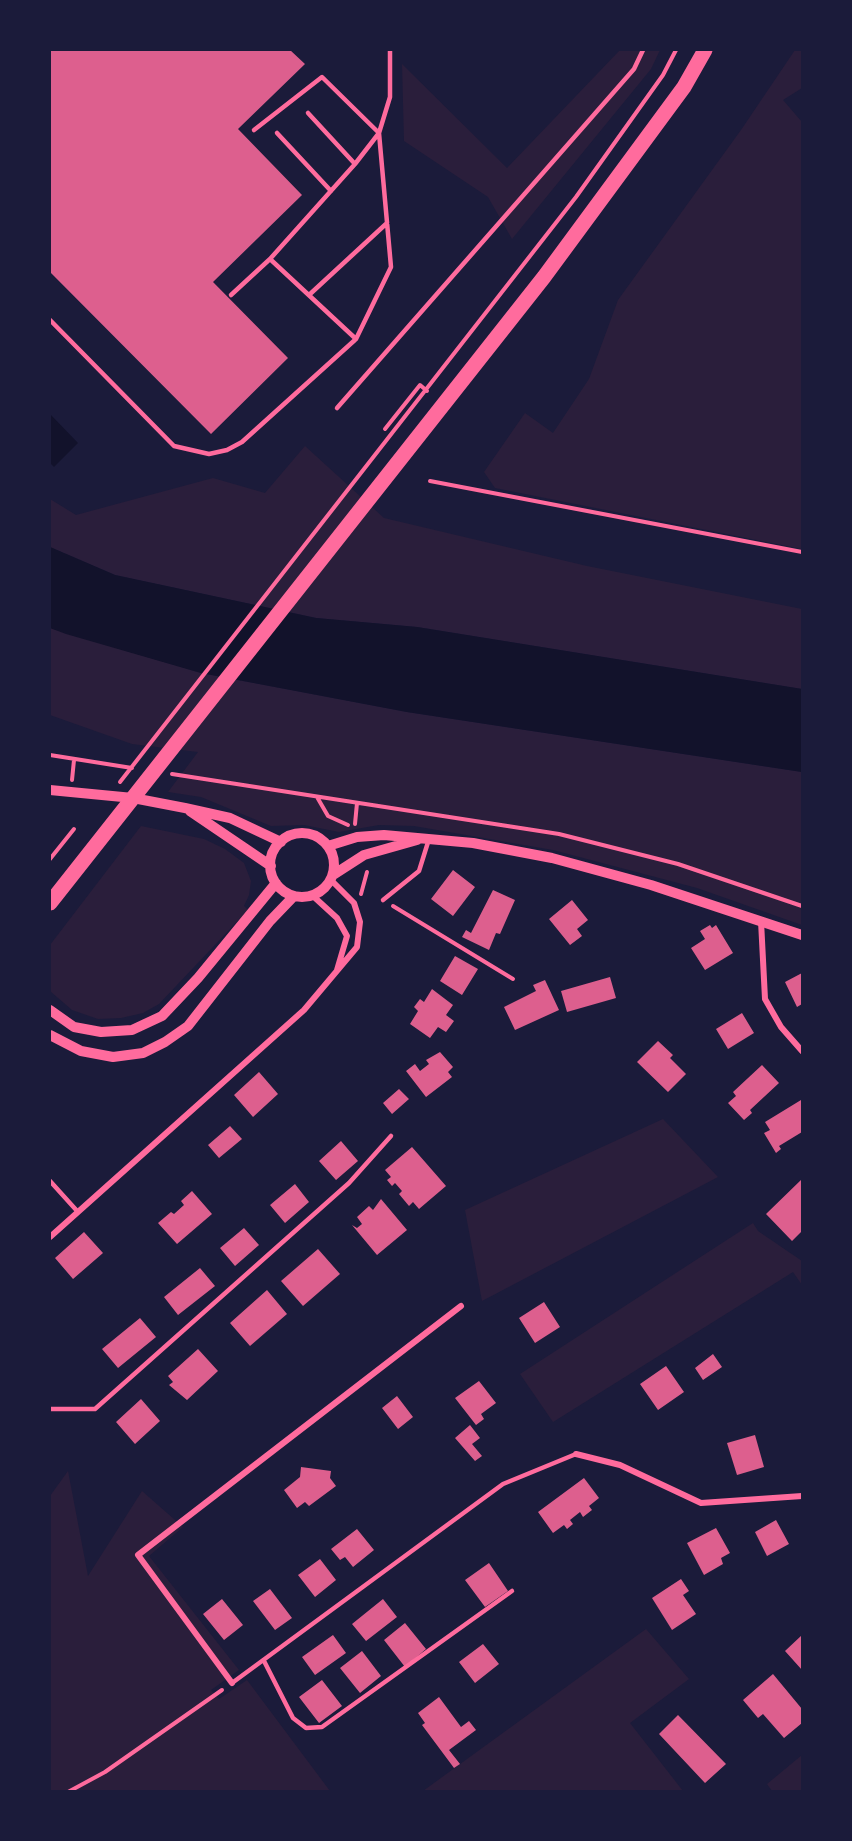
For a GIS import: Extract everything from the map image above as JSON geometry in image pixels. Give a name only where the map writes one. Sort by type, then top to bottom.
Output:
[{"type":"main road","points":[[50,903],[103,839],[544,277],[684,87],[705,50]]},
{"type":"street","points":[[50,793],[133,798],[185,808],[230,818],[281,842]]},
{"type":"street","points":[[185,808],[271,866]]},
{"type":"street","points":[[50,1237],[304,1010],[357,947],[360,922],[354,903],[332,878],[333,855],[328,846],[311,834],[300,834],[281,842],[275,849],[271,866],[276,883],[294,896],[313,896],[322,891],[332,878],[364,855],[426,839]]},
{"type":"street","points":[[328,846],[366,836],[473,843],[552,858],[651,885],[802,935]]},
{"type":"street","points":[[50,1010],[74,1027],[101,1032],[132,1030],[162,1016],[198,978],[276,883]]},
{"type":"street","points":[[50,1035],[81,1052],[113,1057],[143,1053],[165,1042],[188,1026],[270,921],[294,896]]},
{"type":"street","points":[[313,896],[337,918],[346,936],[336,972]]},
{"type":"street","points":[[761,921],[765,999],[781,1027],[802,1051]]},
{"type":"street","points":[[232,1683],[138,1555],[461,1306]]},
{"type":"street","points":[[576,1454],[620,1465],[701,1503],[802,1496]]},
{"type":"lane","points":[[231,295],[270,259],[354,164],[379,132],[390,97],[390,50]]},
{"type":"lane","points":[[338,408],[634,69],[643,50]]},
{"type":"lane","points":[[50,320],[174,446],[209,454],[227,450],[242,442],[356,339],[391,267],[379,132],[322,77],[254,130]]},
{"type":"lane","points":[[308,113],[354,164]]},
{"type":"lane","points":[[277,133],[331,190]]},
{"type":"lane","points":[[309,295],[387,223]]},
{"type":"lane","points":[[270,259],[356,339]]},
{"type":"lane","points":[[383,900],[419,871],[426,839]]},
{"type":"lane","points":[[50,1409],[95,1408],[349,1183],[391,1136]]},
{"type":"lane","points":[[50,1181],[78,1212]]},
{"type":"lane","points":[[232,1683],[503,1484],[576,1454]]},
{"type":"lane","points":[[264,1661],[293,1718],[306,1728],[322,1727],[512,1591]]},
{"type":"path","points":[[113,791],[306,547],[576,197],[663,75],[676,50]]},
{"type":"path","points":[[385,429],[420,385],[427,391]]},
{"type":"path","points":[[430,481],[802,552]]},
{"type":"path","points":[[50,755],[144,770]]},
{"type":"path","points":[[71,782],[74,760]]},
{"type":"path","points":[[167,774],[559,834],[620,848],[802,906]]},
{"type":"path","points":[[317,796],[328,816],[354,827],[357,803]]},
{"type":"path","points":[[57,864],[50,859],[74,829]]},
{"type":"path","points":[[361,897],[367,871]]},
{"type":"path","points":[[383,900],[513,979]]},
{"type":"path","points":[[68,1791],[105,1772],[232,1683]]},
{"type":"shaded area","points":[[620,50],[660,50],[651,69],[512,239],[488,197],[404,141],[402,64],[507,168]]},
{"type":"shaded area","points":[[795,50],[802,50],[802,88],[783,100],[802,122],[802,549],[495,488],[484,472],[525,413],[553,433],[589,379],[618,300],[741,130]]},
{"type":"shaded area","points":[[50,414],[78,443],[54,467],[50,463]]},
{"type":"shaded area","points":[[305,446],[384,518],[587,566],[802,609],[802,689],[417,627],[316,618],[115,575],[50,547],[50,499],[76,515],[213,478],[265,493]]},
{"type":"shaded area","points":[[50,547],[115,575],[316,618],[417,627],[802,689],[802,772],[407,712],[201,673],[66,634],[50,628]]},
{"type":"shaded area","points":[[50,628],[201,673],[407,712],[802,772],[802,925],[697,888],[553,850],[414,826],[379,825],[339,832],[304,825],[271,826],[201,797],[168,792],[198,752],[132,744],[50,715]]},
{"type":"shaded area","points":[[141,826],[204,839],[225,849],[244,863],[251,881],[249,895],[244,906],[248,910],[159,1004],[143,1013],[121,1018],[98,1019],[72,1010],[50,991],[50,945]]},
{"type":"shaded area","points":[[663,1119],[718,1177],[482,1301],[465,1210]]},
{"type":"shaded area","points":[[753,1223],[758,1231],[802,1261],[802,1285],[793,1272],[553,1422],[520,1374]]},
{"type":"shaded area","points":[[68,1471],[88,1576],[142,1491],[183,1527],[149,1556],[239,1670],[211,1690],[219,1699],[247,1680],[330,1791],[50,1791],[50,1496]]},
{"type":"shaded area","points":[[646,1629],[689,1679],[630,1723],[683,1791],[423,1791]]},
{"type":"shaded area","points":[[802,1755],[802,1791],[772,1791],[767,1784]]},
{"type":"building","points":[[50,50],[290,50],[305,64],[238,129],[302,195],[213,282],[288,358],[211,434],[50,272]]},
{"type":"building","points":[[453,870],[475,887],[453,916],[431,899]]},
{"type":"building","points":[[493,890],[515,900],[500,934],[496,933],[489,950],[462,937],[466,930],[471,933]]},
{"type":"building","points":[[572,900],[588,920],[577,929],[582,936],[570,945],[549,919]]},
{"type":"building","points":[[710,925],[712,928],[716,925],[733,953],[705,970],[691,948],[705,939],[700,931]]},
{"type":"building","points":[[455,956],[478,969],[462,995],[440,981]]},
{"type":"building","points":[[802,973],[802,1004],[797,1007],[785,982]]},
{"type":"building","points":[[610,977],[616,998],[567,1012],[561,991]]},
{"type":"building","points":[[545,980],[559,1010],[515,1030],[504,1007],[536,991],[533,985]]},
{"type":"building","points":[[432,989],[453,1005],[446,1015],[454,1021],[446,1032],[438,1027],[430,1038],[410,1024],[418,1011],[414,1007],[420,999],[424,1002]]},
{"type":"building","points":[[742,1013],[754,1033],[728,1049],[716,1029]]},
{"type":"building","points":[[658,1041],[673,1055],[670,1058],[686,1074],[668,1092],[637,1062]]},
{"type":"building","points":[[440,1052],[453,1067],[448,1072],[452,1077],[426,1097],[406,1071],[415,1064],[420,1071],[429,1064],[426,1060]]},
{"type":"building","points":[[762,1065],[779,1083],[750,1110],[752,1113],[744,1120],[728,1103],[736,1096],[733,1092]]},
{"type":"building","points":[[259,1072],[278,1094],[253,1117],[234,1095]]},
{"type":"building","points":[[399,1089],[409,1099],[392,1114],[383,1103]]},
{"type":"building","points":[[801,1100],[802,1132],[779,1146],[781,1149],[776,1153],[764,1133],[770,1130],[765,1122]]},
{"type":"building","points":[[230,1126],[242,1139],[219,1158],[208,1145]]},
{"type":"building","points":[[341,1141],[358,1161],[336,1180],[319,1161]]},
{"type":"building","points":[[412,1147],[446,1186],[419,1209],[413,1202],[409,1206],[399,1194],[402,1191],[395,1183],[392,1186],[387,1180],[391,1177],[385,1170]]},
{"type":"building","points":[[802,1179],[802,1231],[792,1241],[766,1214]]},
{"type":"building","points":[[295,1184],[309,1202],[285,1223],[270,1205]]},
{"type":"building","points":[[192,1191],[212,1214],[177,1244],[158,1223],[184,1205],[181,1201]]},
{"type":"building","points":[[381,1199],[407,1230],[377,1255],[352,1225],[357,1228],[362,1224],[357,1217],[369,1206],[373,1210]]},
{"type":"building","points":[[244,1228],[259,1245],[235,1266],[220,1248]]},
{"type":"building","points":[[84,1232],[103,1253],[73,1279],[55,1258]]},
{"type":"building","points":[[318,1249],[340,1274],[303,1306],[281,1281]]},
{"type":"building","points":[[200,1268],[215,1286],[178,1315],[164,1297]]},
{"type":"building","points":[[267,1290],[287,1314],[250,1346],[230,1323]]},
{"type":"building","points":[[544,1302],[560,1327],[535,1343],[519,1318]]},
{"type":"building","points":[[140,1318],[156,1337],[118,1368],[102,1349]]},
{"type":"building","points":[[198,1349],[218,1371],[187,1400],[169,1385],[173,1382],[168,1376]]},
{"type":"building","points":[[713,1354],[722,1367],[703,1380],[695,1368]]},
{"type":"building","points":[[666,1366],[684,1392],[658,1410],[640,1384]]},
{"type":"building","points":[[479,1381],[496,1403],[481,1414],[484,1419],[476,1425],[455,1398]]},
{"type":"building","points":[[397,1396],[413,1417],[398,1429],[382,1408]]},
{"type":"building","points":[[141,1399],[160,1421],[135,1444],[116,1422]]},
{"type":"building","points":[[470,1425],[480,1438],[472,1444],[482,1456],[475,1461],[455,1438]]},
{"type":"building","points":[[755,1435],[764,1467],[737,1475],[727,1443]]},
{"type":"building","points":[[301,1467],[331,1471],[330,1478],[336,1486],[309,1506],[305,1502],[297,1508],[284,1490],[300,1477]]},
{"type":"building","points":[[584,1478],[599,1498],[589,1506],[592,1510],[583,1517],[580,1512],[570,1520],[573,1524],[567,1529],[564,1525],[553,1533],[538,1512]]},
{"type":"building","points":[[776,1520],[789,1544],[767,1556],[755,1532]]},
{"type":"building","points":[[716,1528],[730,1553],[721,1558],[723,1564],[704,1575],[687,1543]]},
{"type":"building","points":[[357,1529],[374,1550],[353,1567],[345,1557],[340,1560],[331,1549]]},
{"type":"building","points":[[320,1559],[336,1580],[315,1597],[298,1575]]},
{"type":"building","points":[[489,1563],[508,1591],[485,1607],[465,1580]]},
{"type":"building","points":[[681,1579],[689,1591],[683,1595],[696,1614],[672,1630],[652,1598]]},
{"type":"building","points":[[270,1589],[292,1618],[275,1630],[253,1601]]},
{"type":"building","points":[[222,1599],[243,1625],[224,1640],[203,1614]]},
{"type":"building","points":[[383,1599],[397,1617],[366,1641],[352,1624]]},
{"type":"building","points":[[405,1623],[426,1649],[405,1667],[384,1640]]},
{"type":"building","points":[[333,1635],[346,1653],[315,1675],[302,1657]]},
{"type":"building","points":[[802,1635],[802,1670],[785,1651]]},
{"type":"building","points":[[483,1644],[499,1664],[475,1683],[459,1662]]},
{"type":"building","points":[[362,1651],[381,1676],[360,1693],[340,1668]]},
{"type":"building","points":[[773,1674],[802,1709],[802,1723],[784,1738],[763,1714],[758,1718],[743,1700]]},
{"type":"building","points":[[322,1680],[342,1706],[319,1723],[299,1697]]},
{"type":"building","points":[[439,1697],[461,1727],[469,1721],[476,1730],[449,1750],[460,1764],[454,1768],[422,1725],[425,1723],[418,1713]]},
{"type":"building","points":[[678,1715],[726,1764],[705,1783],[659,1734]]}]
